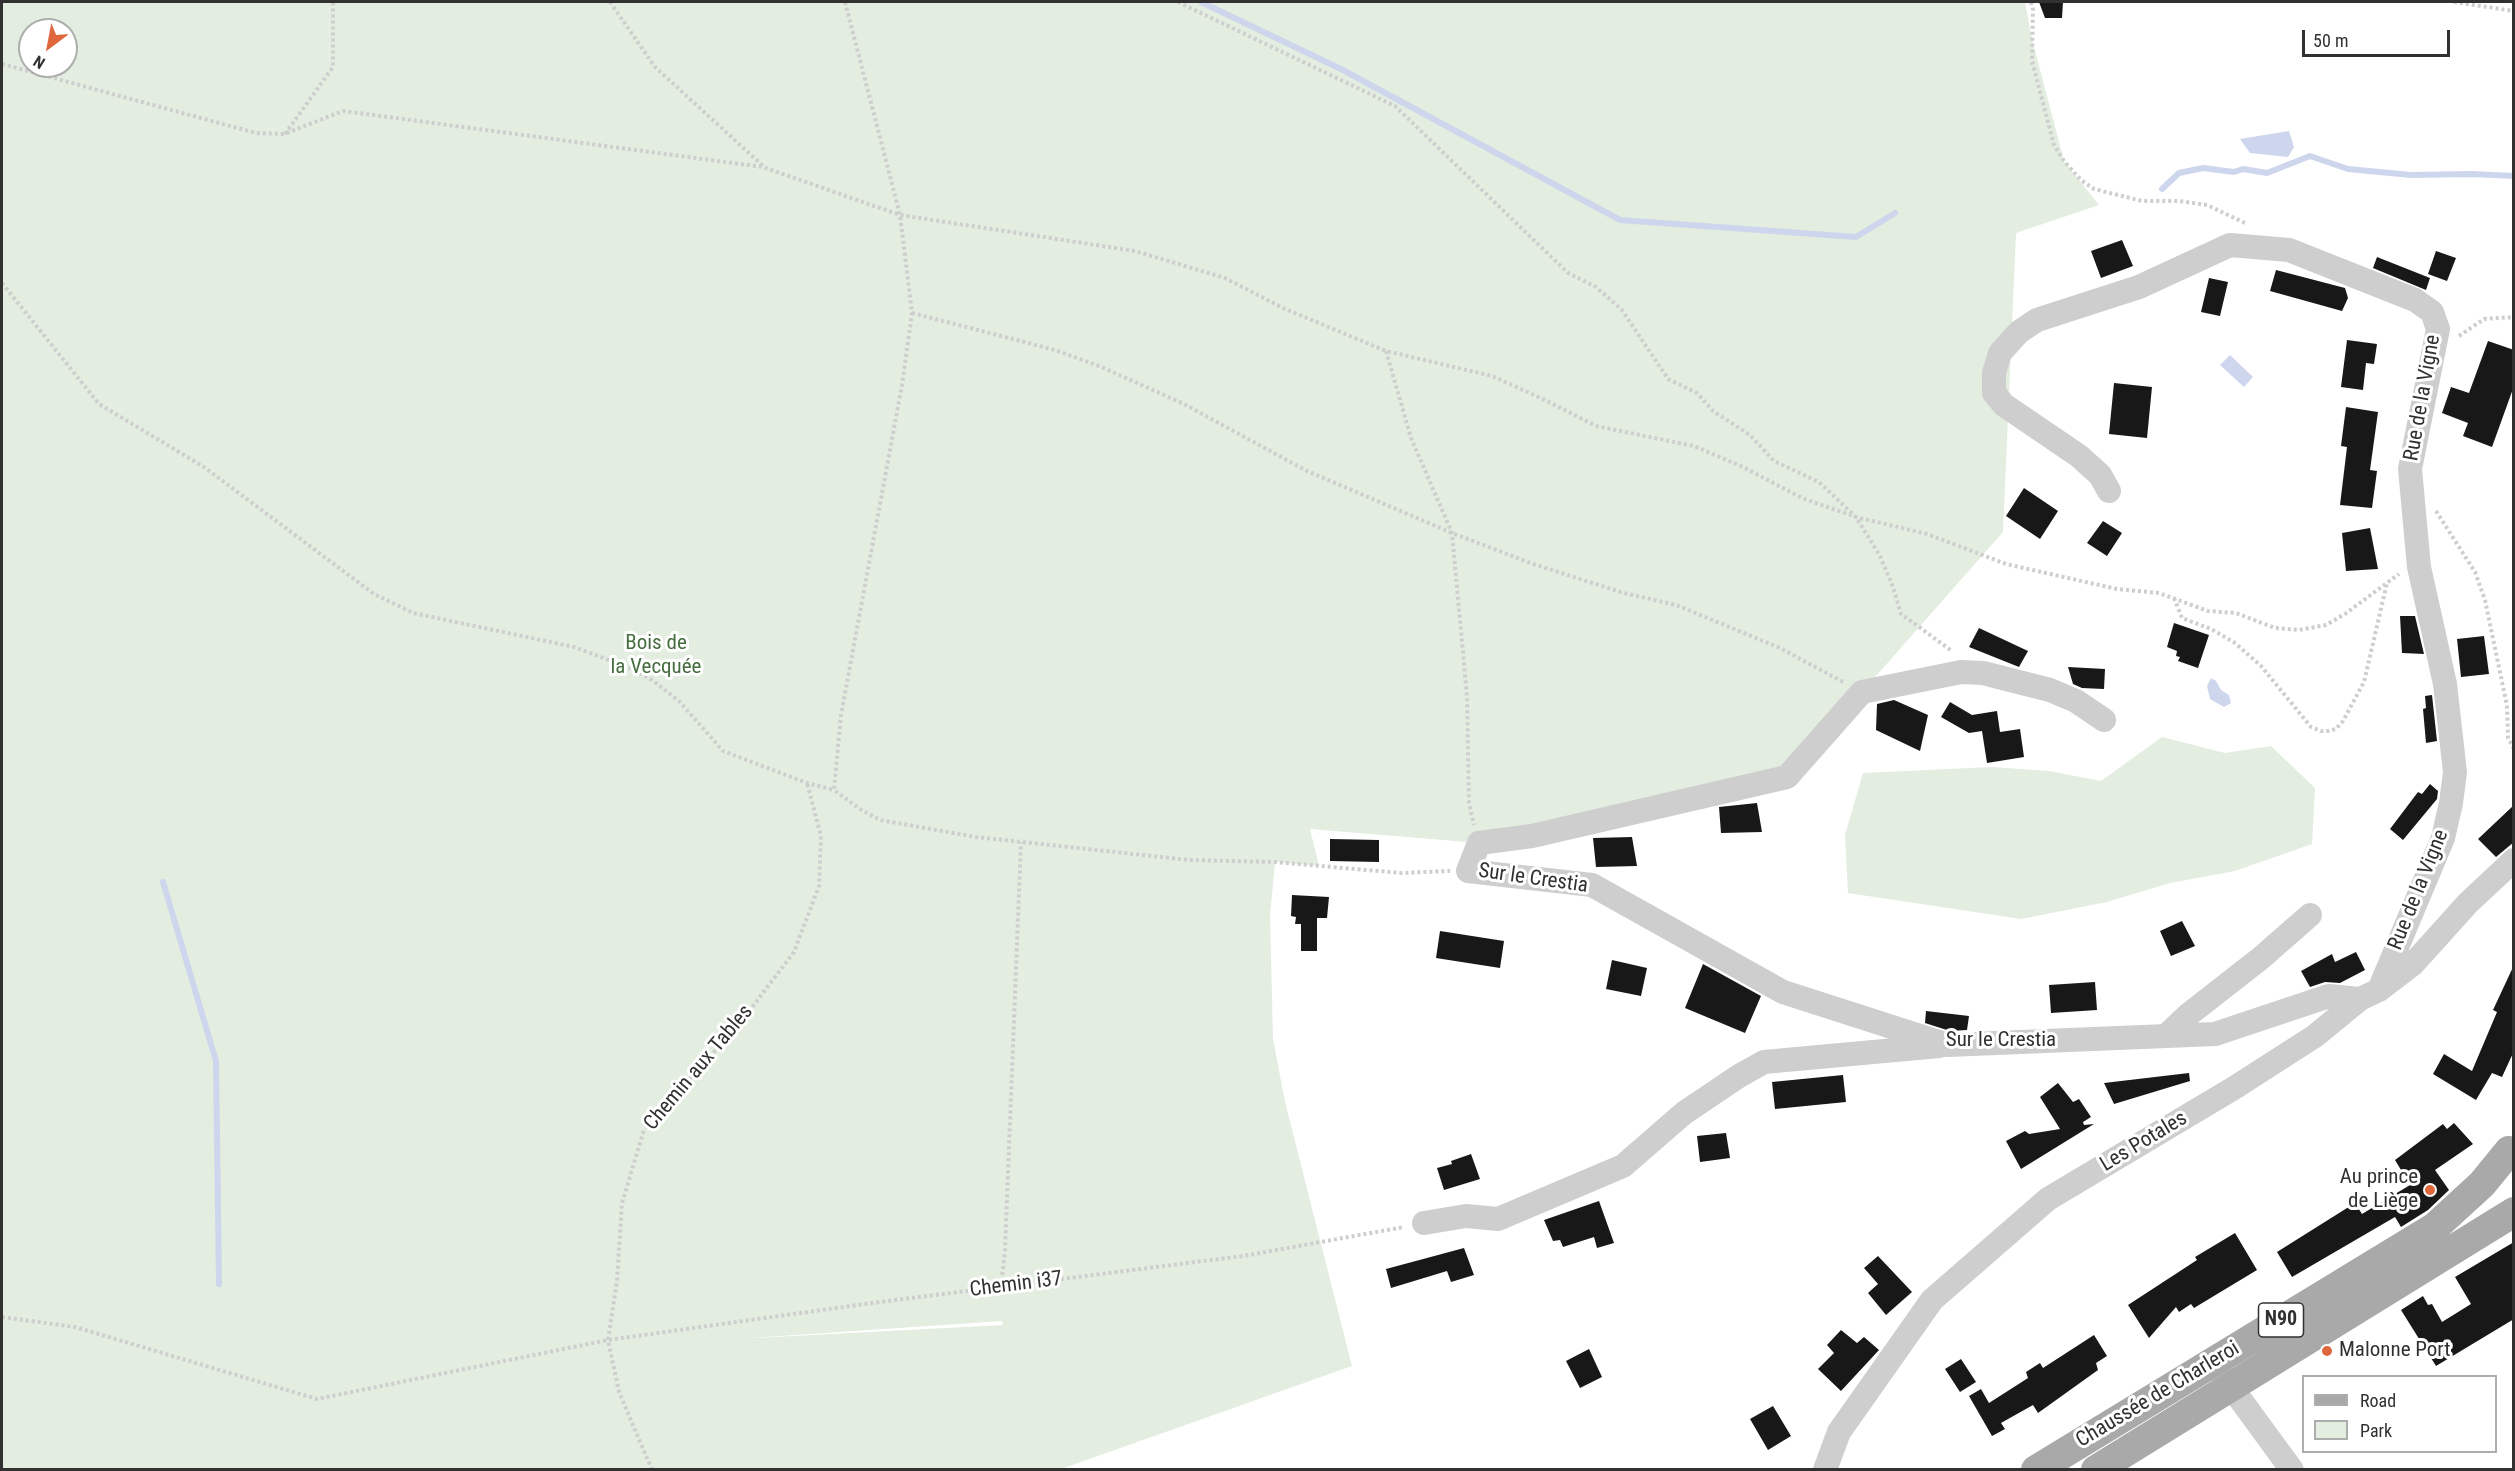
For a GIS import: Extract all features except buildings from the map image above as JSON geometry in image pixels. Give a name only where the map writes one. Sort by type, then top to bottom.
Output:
[{"type":"main road","name":"Chaussée de Charleroi","points":[[2036,1470],[2435,1227],[2482,1184],[2512,1148]]},
{"type":"main road","name":"Chaussée de Charleroi","points":[[2096,1470],[2514,1212]]},
{"type":"street","name":"Rue de la Vigne","points":[[2109,491],[2100,475],[2079,456],[2004,405],[1994,393],[1994,373],[2000,353],[2019,332],[2037,320],[2139,287],[2230,245],[2275,247],[2289,250],[2415,300],[2432,312],[2438,329],[2434,358],[2410,469],[2419,567],[2445,684],[2455,772],[2443,838],[2370,994]]},
{"type":"street","points":[[1862,693],[1961,672],[1983,674],[2050,690],[2076,701],[2104,720]]},
{"type":"street","name":"Sur le Crestia","points":[[1862,693],[1786,777],[1544,833],[1479,843],[1468,871],[1592,885],[1783,992],[1948,1045],[2215,1034],[2329,996],[2370,994]]},
{"type":"street","name":"Les Potales","points":[[1825,1470],[1839,1432],[1932,1300],[2048,1199],[2234,1088],[2315,1036],[2413,964],[2468,903],[2514,860]]},
{"type":"street","points":[[2166,1036],[2188,1015],[2252,965],[2310,915]]},
{"type":"street","points":[[1424,1223],[1466,1216],[1498,1219],[1623,1166],[1684,1113],[1764,1062],[1948,1045]]},
{"type":"street","points":[[2212,1361],[2292,1470]]},
{"type":"path","points":[[284,134],[333,67],[333,2]]},
{"type":"path","points":[[610,2],[655,68],[764,167]]},
{"type":"path","points":[[834,790],[841,714],[900,397],[912,313],[900,215],[845,2]]},
{"type":"path","points":[[1178,2],[1395,106],[1568,273],[1596,287],[1622,310],[1668,379],[1697,393],[1713,411],[1750,435],[1774,461],[1819,483],[1856,517],[1880,556],[1893,586],[1901,614],[1935,637],[1958,657],[1961,672]]},
{"type":"path","points":[[2031,2],[2033,10],[2032,61],[2054,145],[2064,161],[2081,180],[2094,189],[2142,201],[2179,201],[2207,205],[2268,236],[2275,247]]},
{"type":"path","points":[[2454,2],[2514,11]]},
{"type":"path","points":[[2,64],[256,133],[284,134],[342,111],[764,167],[900,215],[1135,251],[1225,278],[1283,308],[1386,351],[1492,376],[1596,426],[1694,446],[1743,467],[1802,498],[1856,517],[1927,534],[2006,564],[2117,589],[2146,591],[2174,598],[2208,611],[2236,613],[2275,628],[2299,630],[2326,625],[2345,615],[2387,582],[2364,682],[2343,721],[2336,729],[2328,731],[2321,731],[2311,726],[2261,666],[2235,643],[2211,629],[2182,618],[2174,598]]},
{"type":"path","points":[[2,283],[99,404],[204,467],[374,594],[413,613],[574,647],[630,668],[652,680],[679,701],[723,751],[807,783],[834,790],[860,809],[880,819],[976,837],[1189,860],[1254,862],[1401,873],[1468,871]]},
{"type":"path","points":[[912,313],[1054,350],[1099,366],[1182,403],[1307,471],[1452,533],[1533,564],[1624,593],[1676,605],[1780,648],[1862,693]]},
{"type":"path","points":[[2434,358],[2469,327],[2484,319],[2514,317]]},
{"type":"path","points":[[1386,351],[1411,438],[1452,533],[1467,696],[1469,803],[1479,843]]},
{"type":"path","points":[[2432,506],[2464,552],[2475,572],[2485,600],[2506,706],[2508,738],[2514,749]]},
{"type":"path","name":"Chemin aux Tables","points":[[652,1470],[619,1392],[608,1340],[616,1281],[622,1203],[644,1130],[740,1023],[794,952],[819,886],[821,836],[807,783]]},
{"type":"path","points":[[1001,1287],[1005,1250],[1022,842]]},
{"type":"path","name":"Chemin i37","points":[[2,1317],[75,1327],[317,1399],[608,1340],[1243,1256],[1424,1223]]},
{"type":"green space","name":"Bois de la Vecquée","points":[[2,2],[2025,2],[2032,39],[2064,161],[2099,205],[2016,233],[2003,532],[1787,777],[1479,843],[1310,829],[1319,866],[1275,862],[1270,916],[1273,1039],[1285,1102],[1352,1366],[1061,1469],[2,1470]],"holes":[[[1002,1321],[1003,1325],[739,1339]]]},
{"type":"green space","points":[[2162,737],[2225,753],[2271,746],[2315,788],[2312,844],[2235,871],[2170,883],[2107,902],[2021,919],[1848,893],[1845,835],[1863,773],[1991,767],[2049,771],[2101,781]]},
{"type":"water","points":[[2289,131],[2294,147],[2288,157],[2250,153],[2240,139]]},
{"type":"water","points":[[2230,355],[2253,377],[2244,387],[2220,365]]},
{"type":"water","points":[[2211,678],[2216,681],[2221,690],[2229,695],[2231,703],[2224,707],[2210,699],[2207,686]]},
{"type":"waterway","points":[[1201,2],[1341,69],[1620,220],[1856,237],[1895,213]]},
{"type":"waterway","points":[[2162,189],[2179,173],[2203,168],[2234,172],[2243,169],[2267,173],[2310,156],[2348,169],[2411,175],[2514,176]]},
{"type":"waterway","points":[[163,882],[216,1061],[219,1284]]},
{"type":"place","name":"Au prince de Liège","points":[[2430,1190]]},
{"type":"place","name":"Malonne Port","points":[[2327,1351]]}]
